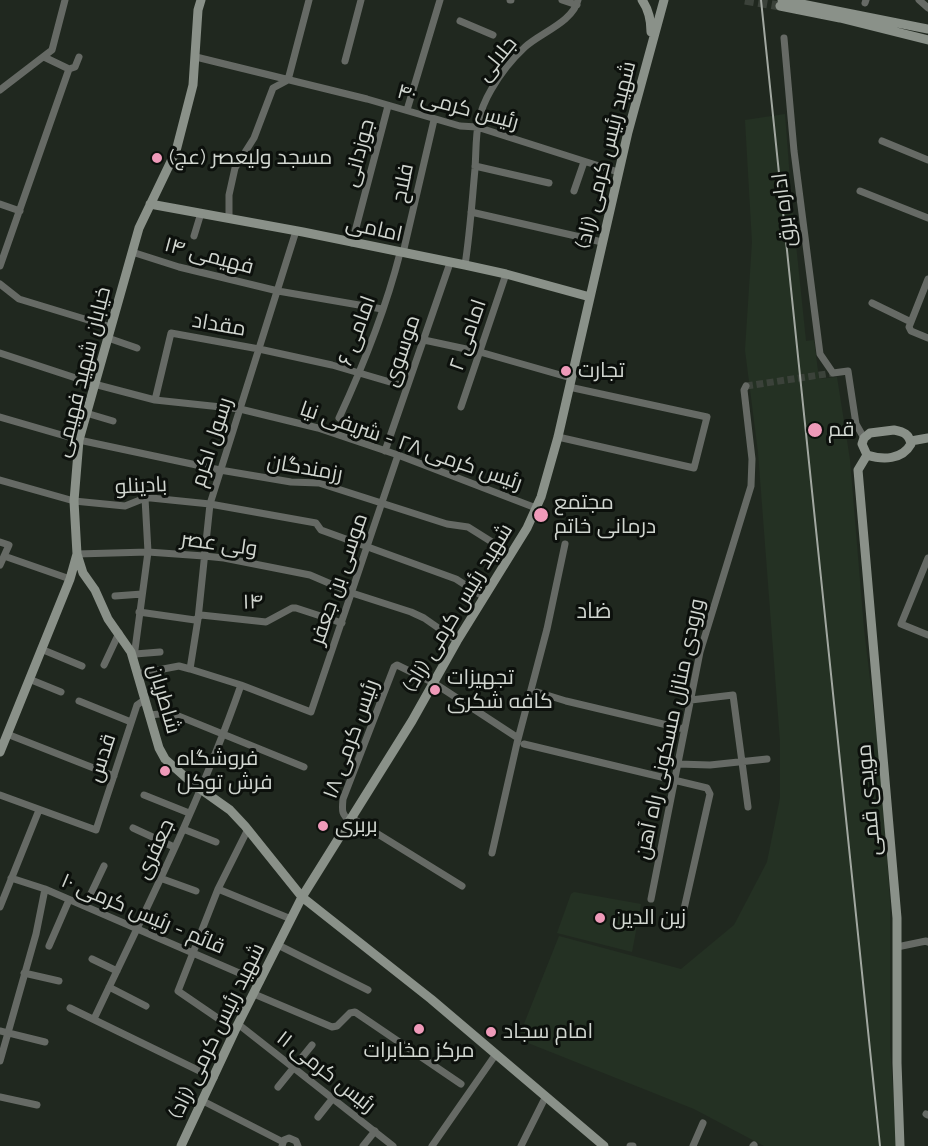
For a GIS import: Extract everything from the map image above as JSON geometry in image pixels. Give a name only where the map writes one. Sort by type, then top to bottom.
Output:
[{"type":"street","points":[[0,90],[52,50],[65,0]]},
{"type":"street","points":[[228,218],[229,195],[235,168],[250,145],[273,88],[288,80],[309,0]]},
{"type":"street","points":[[345,61],[361,0]]},
{"type":"street","points":[[407,110],[440,0]]},
{"type":"street","points":[[562,0],[578,2]]},
{"type":"street","points":[[642,0],[647,7],[651,21],[652,44]]},
{"type":"street","name":"شهید رئیس کرمی (زاد)","points":[[181,1146],[237,1027],[303,897],[352,820],[457,641],[527,528],[536,508],[558,437],[618,172],[664,0]]},
{"type":"street","points":[[919,0],[928,8]]},
{"type":"street","name":"جلالی","points":[[465,265],[479,114],[491,89],[516,57],[525,47],[548,33],[578,2]]},
{"type":"street","name":"خیابان شهید فهیمی","points":[[0,752],[70,579],[77,554],[74,501],[79,440],[139,228],[176,152],[193,85],[199,3]]},
{"type":"street","points":[[781,3],[928,29]]},
{"type":"street","points":[[781,3],[928,40]]},
{"type":"street","points":[[460,21],[493,35]]},
{"type":"street","name":"اداره برق","points":[[784,38],[794,151],[820,354],[833,373],[848,371],[856,424],[864,438]]},
{"type":"street","points":[[44,57],[69,69],[75,67],[79,57]]},
{"type":"street","name":"رئیس کرمی ۴۰","points":[[196,57],[407,110],[434,120],[477,127],[618,172]]},
{"type":"street","points":[[0,266],[69,69]]},
{"type":"street","name":"جوزدانی","points":[[352,243],[388,106]]},
{"type":"street","name":"فلاح","points":[[402,253],[434,120]]},
{"type":"street","points":[[882,141],[928,160]]},
{"type":"street","points":[[574,191],[584,162]]},
{"type":"street","points":[[475,166],[549,183]]},
{"type":"street","points":[[860,191],[928,218]]},
{"type":"street","points":[[0,204],[20,211]]},
{"type":"street","name":"امامی","points":[[150,204],[465,265],[590,297]]},
{"type":"street","points":[[471,212],[602,242]]},
{"type":"street","points":[[194,236],[201,213]]},
{"type":"street","name":"رسول اکرم","points":[[190,669],[198,619],[210,504],[296,231]]},
{"type":"street","name":"فهیمی ۱۴","points":[[132,252],[179,267],[278,291],[382,309]]},
{"type":"street","name":"امامی ۶","points":[[339,418],[360,374],[402,253]]},
{"type":"street","name":"موسوی","points":[[385,451],[450,263]]},
{"type":"street","name":"امامی ۲","points":[[461,407],[506,274]]},
{"type":"street","points":[[928,279],[910,329],[928,338]]},
{"type":"street","points":[[0,284],[19,299],[111,327]]},
{"type":"street","points":[[872,303],[911,322]]},
{"type":"street","name":"مقداد","points":[[154,400],[171,333],[259,349]]},
{"type":"street","points":[[108,338],[137,348]]},
{"type":"street","points":[[424,340],[480,352],[570,382],[707,417],[694,468],[558,437]]},
{"type":"street","points":[[259,349],[407,387]]},
{"type":"street","name":"رئیس کرمی ۲۸ - شریفی نیا","points":[[0,353],[94,384],[154,400],[240,409],[318,428],[398,455],[536,508]]},
{"type":"street","name":"ورودی منازل مسکونی راه آهن","points":[[651,899],[700,652],[750,486],[752,459],[745,388]]},
{"type":"street","points":[[86,413],[113,421]]},
{"type":"street","name":"رزمندگان","points":[[0,417],[79,440],[220,470],[291,482],[319,483],[447,524],[468,527],[511,554]]},
{"type":"street","points":[[894,430],[904,432],[911,441],[907,451],[898,456],[881,458],[867,455],[863,449],[864,438],[870,433],[894,430]]},
{"type":"street","points":[[911,441],[928,438]]},
{"type":"street","name":"موسی بن جعفر","points":[[241,685],[311,712],[398,455]]},
{"type":"street","name":"مویدی قمی","points":[[867,455],[858,470],[872,614],[897,947],[900,1146]]},
{"type":"street","name":"بادینلو","points":[[0,480],[74,501],[125,506],[145,498],[210,504],[316,523],[321,530],[456,579],[484,597]]},
{"type":"street","points":[[145,498],[148,552],[134,657],[160,651]]},
{"type":"street","points":[[0,542],[9,545],[0,565]]},
{"type":"street","points":[[492,852],[518,738],[547,628],[565,544]]},
{"type":"street","name":"ولی عصر","points":[[77,554],[148,552],[204,556],[310,575],[352,593],[424,618],[457,641]]},
{"type":"street","name":"شاطریان","points":[[77,554],[83,573],[95,590],[108,619],[134,657],[144,700],[159,748],[165,759],[230,810],[303,897],[431,999],[604,1146]]},
{"type":"street","points":[[4,556],[70,579]]},
{"type":"street","points":[[928,558],[901,624],[928,636]]},
{"type":"street","points":[[115,596],[142,594]]},
{"type":"street","name":"۱۴","points":[[139,612],[195,620],[201,615],[266,622],[292,608],[342,623]]},
{"type":"street","points":[[104,665],[119,633]]},
{"type":"street","points":[[41,649],[82,666]]},
{"type":"street","name":"رئیس کرمی ۱۸","points":[[352,820],[344,817],[342,813],[343,799],[394,667],[397,665],[434,683]]},
{"type":"street","points":[[137,674],[179,666],[241,685]]},
{"type":"street","points":[[29,679],[62,692]]},
{"type":"street","points":[[434,683],[518,738]]},
{"type":"street","name":"جعفری","points":[[94,1019],[201,789],[224,735],[241,685]]},
{"type":"street","points":[[537,692],[684,729]]},
{"type":"street","points":[[691,700],[733,695],[748,807]]},
{"type":"street","name":"قدس","points":[[39,810],[96,830],[137,705],[144,700]]},
{"type":"street","points":[[79,701],[132,722]]},
{"type":"street","points":[[149,715],[171,713],[304,767]]},
{"type":"street","points":[[7,734],[114,776]]},
{"type":"street","points":[[524,744],[707,788],[710,794],[684,909]]},
{"type":"street","points":[[678,764],[710,765],[767,759]]},
{"type":"street","points":[[0,795],[39,810],[0,907]]},
{"type":"street","points":[[144,795],[189,813]]},
{"type":"street","points":[[352,820],[462,886]]},
{"type":"street","points":[[133,828],[174,846]]},
{"type":"street","points":[[183,829],[216,842]]},
{"type":"street","points":[[192,954],[218,889],[248,829]]},
{"type":"street","points":[[85,906],[104,866]]},
{"type":"street","name":"قائم - رئیس کرمی ۱۰","points":[[11,878],[45,889],[260,982]]},
{"type":"street","points":[[160,878],[196,891]]},
{"type":"street","points":[[0,1061],[3,1032],[24,973],[45,889]]},
{"type":"street","points":[[218,889],[291,919]]},
{"type":"street","points":[[49,946],[69,900]]},
{"type":"street","points":[[897,947],[926,940],[928,942]]},
{"type":"street","points":[[278,945],[368,990]]},
{"type":"street","name":"رئیس کرمی ۱۱","points":[[192,954],[178,991],[237,1027],[293,1067],[393,1146]]},
{"type":"street","points":[[92,959],[117,971]]},
{"type":"street","points":[[24,973],[59,981]]},
{"type":"street","points":[[109,987],[146,1006]]},
{"type":"street","points":[[254,994],[332,1027],[337,1026],[350,1013],[355,1012],[461,1084]]},
{"type":"street","points":[[70,1008],[214,1078]]},
{"type":"street","points":[[3,1032],[45,1042]]},
{"type":"street","points":[[278,1087],[312,1045]]},
{"type":"street","points":[[432,1146],[496,1054]]},
{"type":"street","points":[[0,1096],[37,1105]]},
{"type":"street","points":[[521,1146],[546,1096]]},
{"type":"street","points":[[318,1117],[333,1098]]},
{"type":"street","points":[[203,1101],[282,1144],[286,1138],[292,1138],[298,1146]]},
{"type":"street","points":[[693,1146],[703,1123]]},
{"type":"street","points":[[363,1146],[375,1131]]},
{"type":"shaded area","points":[[785,114],[806,341],[814,340],[819,379],[837,377],[850,460],[864,629],[882,781],[890,901],[890,1047],[897,1146],[764,1146],[694,1109],[518,1039],[559,936],[681,969],[734,925],[767,862],[780,798],[780,741],[758,452],[745,350],[752,242],[745,120]]},
{"type":"shaded area","name":"زین الدین","points":[[574,892],[641,904],[632,952],[557,933],[571,894]]},
{"type":"tunnel","points":[[745,0],[780,6]]},
{"type":"tunnel","points":[[746,386],[833,373]]},
{"type":"railway","points":[[761,0],[880,1146]]},
{"type":"place","name":"مسجد ولیعصر (عج)","points":[[157,158]]},
{"type":"place","name":"تجارت","points":[[566,371]]},
{"type":"place","name":"قم","points":[[815,430]]},
{"type":"place","name":"مجتمع درمانی خاتم","points":[[541,515]]},
{"type":"place","name":"تجهیزات کافه شکری","points":[[435,690]]},
{"type":"place","name":"فروشگاه فرش توکل","points":[[165,771]]},
{"type":"place","name":"بربری","points":[[323,826]]},
{"type":"place","name":"زین الدین","points":[[600,918]]},
{"type":"place","name":"مرکز مخابرات","points":[[419,1029]]},
{"type":"place","name":"امام سجاد","points":[[491,1032]]},
{"type":"district","name":"ضاد","points":[[594,611]]}]
